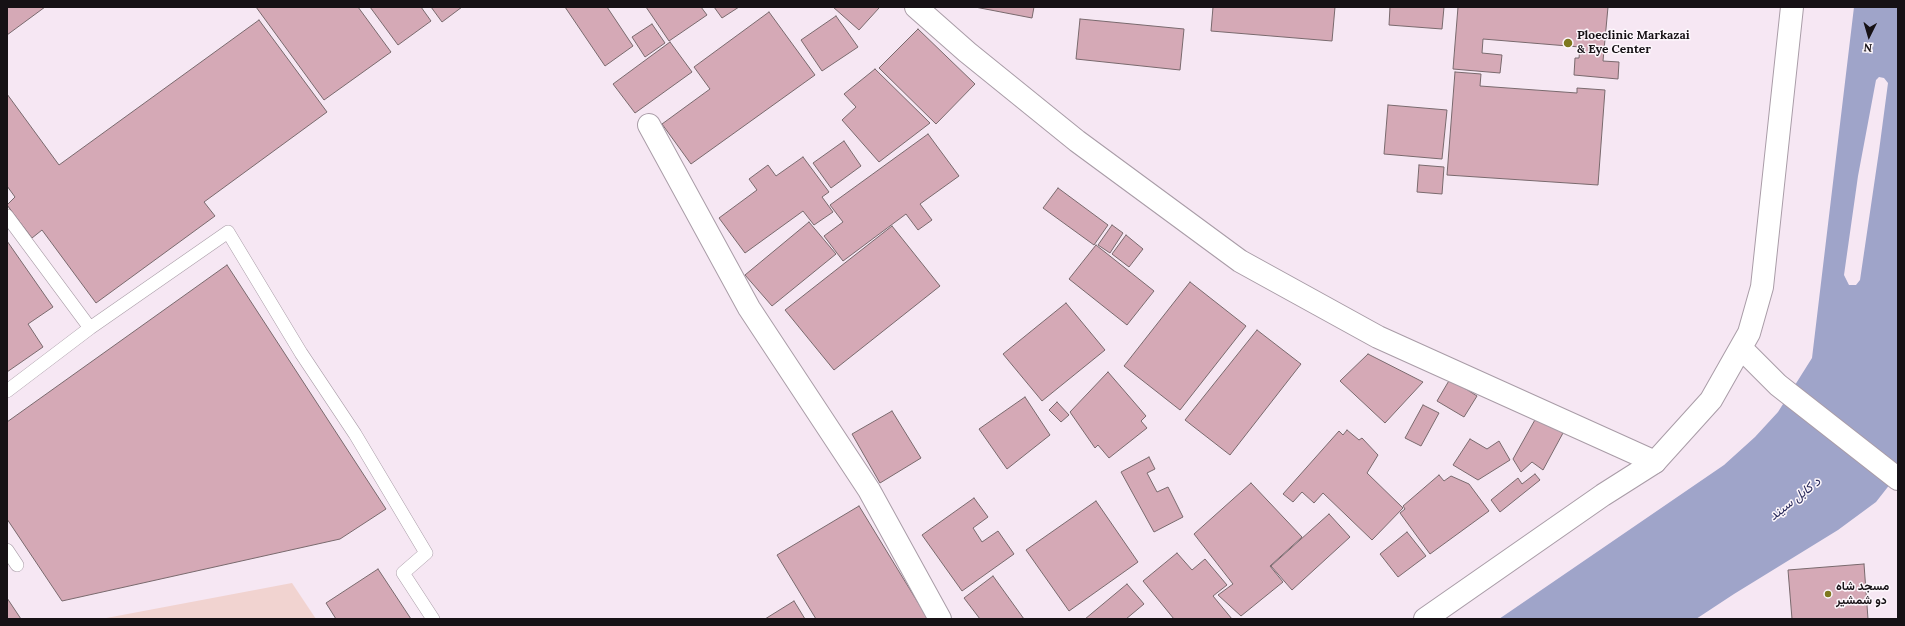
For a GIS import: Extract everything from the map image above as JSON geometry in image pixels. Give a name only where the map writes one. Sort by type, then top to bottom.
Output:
[{"type":"street","points":[[916,7],[967,52],[1077,141],[1240,261],[1378,337],[1656,462]]},
{"type":"street","points":[[1425,619],[1603,495],[1656,462],[1711,400],[1749,333],[1762,287],[1792,7]]},
{"type":"street","points":[[649,125],[749,308],[869,490],[940,619]]},
{"type":"street","points":[[1740,348],[1778,385],[1898,479]]},
{"type":"lane","points":[[7,216],[90,328]]},
{"type":"lane","points":[[7,391],[90,328],[228,232],[301,353],[355,434],[426,553],[403,572],[433,619]]},
{"type":"lane","points":[[7,550],[17,565]]},
{"type":"shaded area","points":[[292,583],[316,619],[101,619]]},
{"type":"water","name":"د کابل سيند","points":[[1854,7],[1898,7],[1898,474],[1876,502],[1838,530],[1696,619],[1499,619],[1724,465],[1755,437],[1778,412],[1812,358]],"holes":[[[1879,77],[1884,78],[1888,83],[1860,280],[1856,285],[1849,285],[1844,275],[1858,176],[1876,80]]]},
{"type":"building","points":[[7,7],[45,7],[7,35]]},
{"type":"building","points":[[256,7],[358,7],[391,52],[324,100]]},
{"type":"building","points":[[370,7],[421,7],[431,21],[398,45]]},
{"type":"building","points":[[431,7],[462,7],[442,22]]},
{"type":"building","points":[[565,7],[607,7],[633,46],[605,66]]},
{"type":"building","points":[[646,7],[701,7],[707,15],[669,41]]},
{"type":"building","points":[[714,7],[739,7],[722,18]]},
{"type":"building","points":[[833,7],[878,7],[879,8],[859,30]]},
{"type":"building","points":[[975,7],[1034,7],[1032,18]]},
{"type":"building","points":[[1213,7],[1335,7],[1332,41],[1211,31]]},
{"type":"building","points":[[1390,7],[1444,7],[1442,29],[1389,25]]},
{"type":"building","name":"Ploeclinic Markazai & Eye Center","points":[[1458,7],[1608,7],[1603,61],[1619,62],[1618,79],[1574,75],[1575,58],[1579,58],[1580,47],[1483,39],[1482,53],[1502,55],[1500,73],[1453,69]]},
{"type":"building","points":[[769,12],[815,75],[691,164],[662,124],[710,89],[694,67]]},
{"type":"building","points":[[836,16],[858,47],[822,71],[801,40]]},
{"type":"building","points":[[1080,19],[1184,29],[1180,70],[1076,59]]},
{"type":"building","points":[[259,20],[327,112],[204,202],[215,216],[96,303],[42,230],[32,238],[7,205],[15,197],[7,186],[7,94],[59,165]]},
{"type":"building","points":[[652,24],[665,43],[645,57],[632,37]]},
{"type":"building","points":[[918,29],[975,84],[936,124],[879,68]]},
{"type":"building","points":[[670,42],[692,72],[635,113],[613,84]]},
{"type":"building","points":[[875,69],[930,123],[879,162],[842,120],[856,107],[844,94]]},
{"type":"building","points":[[1455,72],[1481,74],[1480,86],[1577,93],[1577,88],[1605,90],[1598,185],[1447,175]]},
{"type":"building","points":[[1388,105],[1447,110],[1442,159],[1384,154]]},
{"type":"building","points":[[928,134],[959,176],[920,204],[932,220],[918,230],[906,214],[843,261],[824,236],[843,222],[830,205]]},
{"type":"building","points":[[844,141],[861,166],[831,188],[813,163]]},
{"type":"building","points":[[803,157],[829,192],[822,197],[833,212],[814,225],[803,211],[745,253],[719,218],[757,190],[749,179],[768,165],[776,176]]},
{"type":"building","points":[[1419,165],[1444,167],[1442,194],[1417,192]]},
{"type":"building","points":[[1058,188],[1108,225],[1094,245],[1043,208]]},
{"type":"building","points":[[809,222],[836,254],[772,306],[745,275]]},
{"type":"building","points":[[1112,225],[1123,233],[1110,253],[1098,245]]},
{"type":"building","points":[[892,226],[940,286],[834,370],[785,310]]},
{"type":"building","points":[[1126,235],[1143,249],[1129,267],[1112,254]]},
{"type":"building","points":[[7,241],[53,307],[28,324],[43,347],[7,372]]},
{"type":"building","points":[[1096,245],[1154,291],[1127,325],[1069,279]]},
{"type":"building","points":[[227,265],[386,509],[340,539],[62,601],[7,519],[7,422]]},
{"type":"building","points":[[1190,282],[1246,326],[1180,410],[1124,366]]},
{"type":"building","points":[[1066,303],[1105,350],[1042,401],[1003,354]]},
{"type":"building","points":[[1257,330],[1301,364],[1230,455],[1185,420]]},
{"type":"building","points":[[1368,354],[1423,382],[1385,423],[1340,381]]},
{"type":"building","points":[[1108,372],[1146,416],[1141,421],[1147,428],[1109,458],[1098,445],[1095,448],[1070,412]]},
{"type":"building","points":[[1450,379],[1477,396],[1464,417],[1437,401]]},
{"type":"building","points":[[1025,397],[1050,435],[1007,469],[979,429]]},
{"type":"building","points":[[1057,402],[1069,415],[1061,422],[1049,410]]},
{"type":"building","points":[[1423,405],[1439,413],[1421,446],[1405,438]]},
{"type":"building","points":[[892,411],[921,458],[880,483],[852,434]]},
{"type":"building","points":[[1536,418],[1563,433],[1543,470],[1532,462],[1521,472],[1513,459]]},
{"type":"building","points":[[1347,430],[1359,440],[1362,438],[1378,455],[1367,473],[1403,508],[1372,540],[1323,493],[1314,503],[1302,492],[1293,502],[1283,494],[1339,431],[1343,435]]},
{"type":"building","points":[[1470,439],[1487,449],[1499,441],[1510,460],[1478,480],[1453,465]]},
{"type":"building","points":[[1149,457],[1155,469],[1147,473],[1157,492],[1168,487],[1183,517],[1154,532],[1121,472]]},
{"type":"building","points":[[1535,474],[1540,480],[1500,512],[1491,500],[1518,478],[1522,484]]},
{"type":"building","points":[[1439,475],[1444,481],[1451,476],[1469,484],[1489,511],[1430,554],[1400,513],[1405,509],[1403,506]]},
{"type":"building","points":[[1251,483],[1302,537],[1270,566],[1283,582],[1241,616],[1218,595],[1233,584],[1194,534]]},
{"type":"building","points":[[974,498],[988,517],[973,528],[982,542],[998,531],[1014,554],[962,591],[922,535]]},
{"type":"building","points":[[1096,501],[1138,562],[1069,611],[1026,550]]},
{"type":"building","points":[[859,506],[928,619],[816,619],[777,555]]},
{"type":"building","points":[[1329,514],[1350,537],[1292,590],[1271,566]]},
{"type":"building","points":[[1407,532],[1426,556],[1398,577],[1380,554]]},
{"type":"building","points":[[1177,553],[1192,570],[1205,559],[1227,585],[1213,596],[1232,619],[1174,619],[1143,581]]},
{"type":"building","name":"مسجد شاه دو شمشیر","points":[[1864,564],[1868,619],[1792,619],[1788,570]]},
{"type":"building","points":[[378,569],[411,619],[336,619],[326,603]]},
{"type":"building","points":[[993,576],[1024,619],[980,619],[964,598]]},
{"type":"building","points":[[1127,584],[1144,604],[1126,619],[1085,619]]},
{"type":"building","points":[[7,598],[21,619],[7,619]]},
{"type":"building","points":[[794,601],[805,619],[765,619]]},
{"type":"place","name":"Ploeclinic Markazai & Eye Center","points":[[1568,43]]},
{"type":"place","name":"مسجد شاه دو شمشیر","points":[[1828,594]]}]
